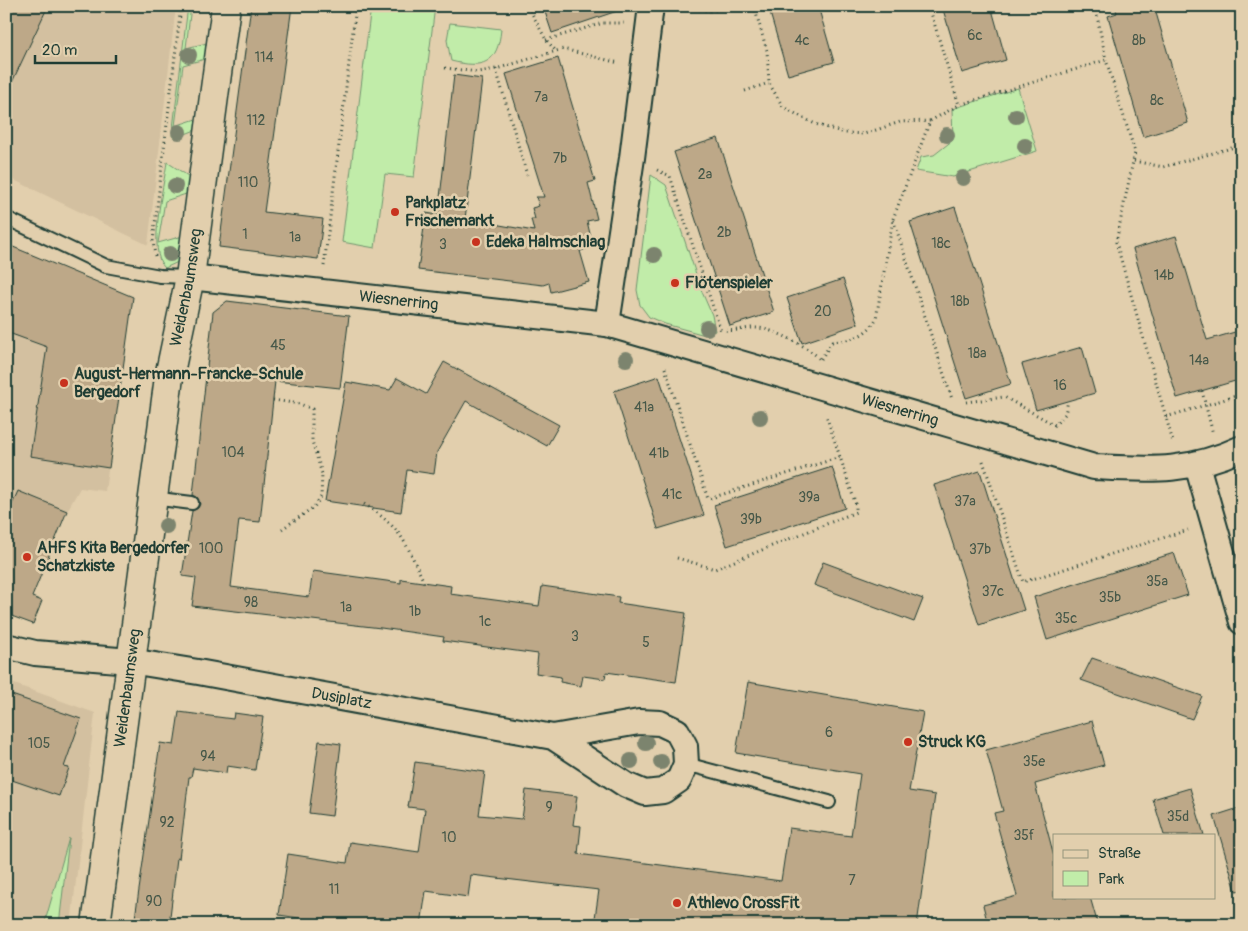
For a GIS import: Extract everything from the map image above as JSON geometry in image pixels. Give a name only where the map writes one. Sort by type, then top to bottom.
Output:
[{"type":"street","name":"Weidenbaumsweg","points":[[96,925],[169,377],[190,277],[226,6]]},
{"type":"street","points":[[607,324],[632,158],[650,15]]},
{"type":"street","name":"Wiesnerring","points":[[190,277],[607,324],[1094,467],[1151,470],[1189,467],[1220,458],[1242,448]]},
{"type":"street","points":[[1189,467],[1213,522],[1242,622]]},
{"type":"street","name":"Dusiplatz","points":[[6,646],[35,652],[130,661],[553,737],[639,722],[660,723],[677,731],[685,746],[686,764],[679,780],[663,791],[645,793],[626,784],[553,737]]},
{"type":"lane","points":[[6,218],[106,266],[160,276],[190,277]]},
{"type":"lane","points":[[152,498],[192,503]]},
{"type":"lane","points":[[686,764],[828,802]]},
{"type":"path","points":[[160,276],[153,241],[181,6]]},
{"type":"path","points":[[320,291],[356,6]]},
{"type":"path","points":[[528,6],[546,40],[556,51]]},
{"type":"path","points":[[674,6],[712,11],[731,6]]},
{"type":"path","points":[[754,6],[767,52],[769,83],[783,107],[815,124],[845,133],[864,134],[900,122],[930,121],[959,105],[1106,60]]},
{"type":"path","points":[[929,6],[959,105]]},
{"type":"path","points":[[1095,6],[1106,60],[1135,152],[1116,242],[1166,417],[1189,467]]},
{"type":"path","points":[[546,40],[603,23],[650,15]]},
{"type":"path","points":[[445,68],[478,72],[496,69],[563,49],[644,69]]},
{"type":"path","points":[[496,69],[527,175]]},
{"type":"path","points":[[745,91],[769,83]]},
{"type":"path","points":[[820,360],[826,354],[832,342],[870,331],[876,319],[893,219],[930,121]]},
{"type":"path","points":[[1134,161],[1163,167],[1242,145]]},
{"type":"path","points":[[632,158],[670,176],[722,328],[722,357]]},
{"type":"path","points":[[893,219],[954,404],[967,430],[1023,582],[1213,522]]},
{"type":"path","points":[[677,558],[715,569],[856,512],[856,505],[824,409],[820,360],[816,353],[781,335],[759,328],[728,331],[722,328]]},
{"type":"path","points":[[656,338],[708,499],[840,457]]},
{"type":"path","points":[[1202,391],[1220,458]]},
{"type":"path","points":[[1166,417],[1242,394]]},
{"type":"path","points":[[954,404],[981,398],[1004,397],[1055,425]]},
{"type":"path","points":[[273,400],[312,409],[312,441],[322,474],[321,497],[314,507],[282,529]]},
{"type":"path","points":[[364,504],[388,519],[402,536],[424,582]]},
{"type":"shaded area","points":[[6,6],[176,6],[148,245],[6,176]]},
{"type":"shaded area","name":"August-Hermann-Francke-Schule Bergedorf","points":[[6,244],[133,297],[105,491],[80,488],[67,511],[6,571]]},
{"type":"shaded area","points":[[6,681],[95,713],[71,925],[6,925]]},
{"type":"green space","points":[[188,6],[191,6],[186,48],[207,43],[205,59],[183,65],[175,126],[199,118],[198,129],[175,138],[172,136]]},
{"type":"green space","points":[[371,6],[435,6],[414,177],[385,174],[375,248],[342,242]]},
{"type":"green space","points":[[450,23],[501,29],[499,41],[492,57],[480,64],[451,61],[447,40]]},
{"type":"green space","points":[[1018,88],[1037,151],[953,177],[916,171],[921,157],[934,155],[953,140],[952,109]]},
{"type":"green space","points":[[167,162],[191,178],[189,193],[165,201],[158,243],[183,236],[180,261],[165,268],[160,260],[157,248],[157,234]]},
{"type":"green space","points":[[651,175],[666,185],[702,292],[712,315],[715,331],[705,335],[665,324],[649,317],[640,305],[637,290]]},
{"type":"green space","points":[[69,838],[59,925],[44,925]]},
{"type":"building","points":[[6,6],[48,6],[6,95]]},
{"type":"building","points":[[251,6],[292,6],[264,212],[323,219],[318,259],[219,247]]},
{"type":"building","points":[[543,6],[619,6],[620,10],[552,33]]},
{"type":"building","points":[[768,6],[818,6],[834,62],[788,75]]},
{"type":"building","points":[[942,6],[991,6],[1006,60],[962,73]]},
{"type":"building","points":[[1115,6],[1154,6],[1188,123],[1143,137],[1108,16],[1117,13]]},
{"type":"building","points":[[558,58],[595,181],[588,183],[597,219],[587,221],[593,247],[580,251],[589,282],[551,292],[549,283],[543,285],[418,270],[426,213],[438,215],[454,75],[482,79],[465,219],[534,231],[531,219],[535,219],[532,208],[539,206],[536,197],[544,197],[506,74]]},
{"type":"building","points":[[718,138],[774,312],[730,326],[674,152]]},
{"type":"building","points":[[955,207],[1011,384],[966,398],[910,222]]},
{"type":"building","points":[[1176,236],[1207,340],[1242,330],[1242,379],[1177,398],[1133,249]]},
{"type":"building","name":"August-Hermann-Francke-Schule Bergedorf","points":[[6,244],[133,297],[109,468],[30,456],[47,347],[6,332]]},
{"type":"building","points":[[843,279],[858,324],[802,343],[787,298]]},
{"type":"building","points":[[227,301],[349,316],[340,388],[275,381],[260,522],[239,520],[231,587],[309,597],[313,571],[401,583],[401,579],[451,586],[450,594],[539,606],[542,586],[619,597],[618,603],[686,613],[676,682],[606,672],[605,679],[583,676],[581,686],[560,682],[561,677],[536,673],[538,654],[443,641],[444,637],[381,628],[192,606],[196,578],[182,576],[192,511],[198,508],[200,504],[197,497],[193,495],[213,312]]},
{"type":"building","points":[[1082,347],[1095,393],[1036,410],[1022,364]]},
{"type":"building","points":[[444,362],[559,425],[547,446],[466,401],[437,452],[434,474],[407,470],[401,512],[325,501],[346,382],[390,390],[397,378],[426,394]]},
{"type":"building","points":[[659,376],[704,515],[658,529],[614,391]]},
{"type":"building","points":[[832,467],[845,508],[727,546],[714,505]]},
{"type":"building","points":[[980,471],[1024,610],[979,625],[934,485]]},
{"type":"building","name":"AHFS Kita Bergedorfer Schatzkiste","points":[[18,491],[67,511],[32,597],[42,601],[33,624],[6,614],[6,518]]},
{"type":"building","points":[[1174,553],[1188,595],[1047,640],[1034,597]]},
{"type":"building","points":[[823,562],[923,599],[914,622],[814,585]]},
{"type":"building","points":[[1092,658],[1202,696],[1192,719],[1081,680]]},
{"type":"building","points":[[748,682],[923,712],[909,791],[935,795],[917,925],[594,925],[599,890],[471,875],[468,897],[426,891],[421,925],[381,920],[381,925],[346,925],[279,915],[288,854],[347,863],[350,842],[419,852],[425,809],[408,807],[415,762],[485,772],[479,815],[522,819],[526,790],[577,796],[573,825],[581,826],[578,854],[781,881],[789,828],[851,836],[860,774],[736,753]]},
{"type":"building","points":[[6,693],[81,719],[64,767],[69,768],[59,796],[6,778]]},
{"type":"building","points":[[179,712],[233,719],[234,713],[263,717],[255,770],[227,766],[226,773],[193,768],[191,777],[189,777],[169,925],[134,925],[160,743],[174,745]]},
{"type":"building","points":[[1092,721],[1104,765],[1035,784],[1053,852],[1053,898],[1090,898],[1098,925],[988,925],[983,905],[1017,896],[994,813],[1003,811],[986,750]]},
{"type":"building","points":[[319,741],[341,744],[332,816],[309,813]]},
{"type":"building","points":[[1190,788],[1204,834],[1164,834],[1153,799]]},
{"type":"building","points":[[1242,807],[1242,890],[1236,891],[1214,816]]},
{"type":"place","name":"Parkplatz Frischemarkt","points":[[395,212]]},
{"type":"place","name":"Edeka Halmschlag","points":[[476,242]]},
{"type":"place","name":"Flötenspieler","points":[[675,283]]},
{"type":"place","name":"August-Hermann-Francke-Schule Bergedorf","points":[[64,383]]},
{"type":"place","name":"AHFS Kita Bergedorfer Schatzkiste","points":[[27,557]]},
{"type":"place","name":"Struck KG","points":[[908,742]]},
{"type":"place","name":"Athlevo CrossFit","points":[[677,903]]}]
